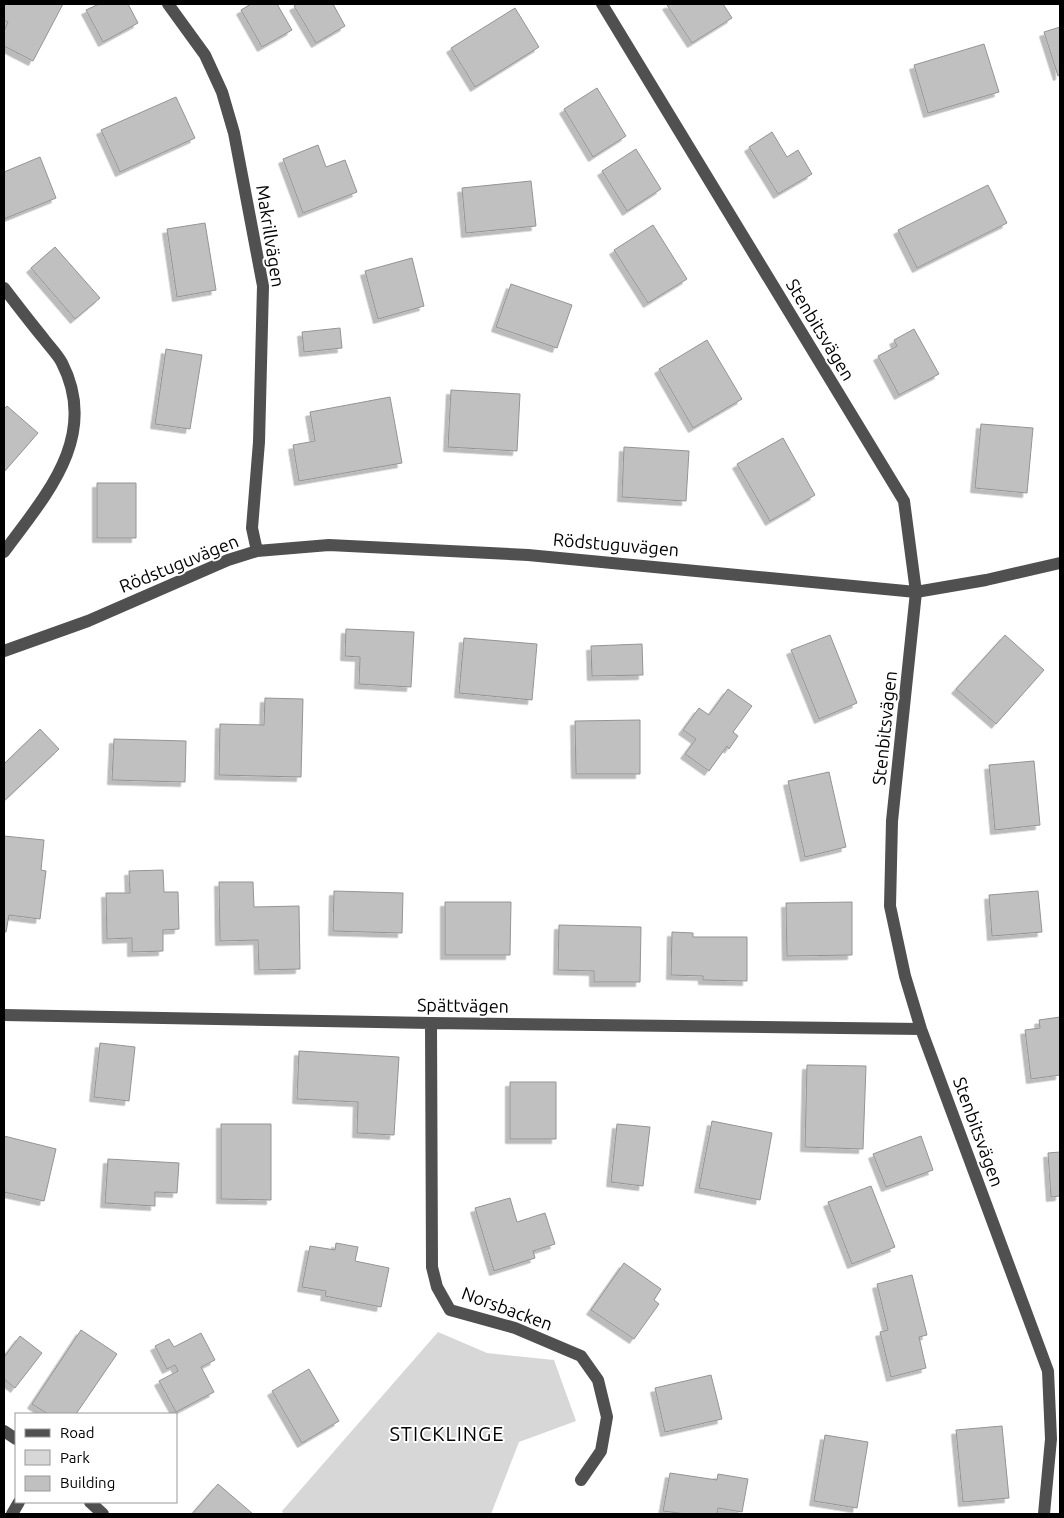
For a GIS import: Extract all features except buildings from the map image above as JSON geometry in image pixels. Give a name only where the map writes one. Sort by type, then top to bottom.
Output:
[{"type":"street","name":"Makrillvägen","points":[[168,4],[205,55],[222,92],[234,133],[263,286],[259,442],[252,528],[257,551]]},
{"type":"street","name":"Stenbitsvägen","points":[[602,4],[904,501],[916,592],[892,821],[890,906],[905,976],[921,1029],[1054,1371],[1051,1439],[1044,1514]]},
{"type":"street","points":[[4,288],[62,363],[72,392],[76,422],[69,452],[51,489],[4,552]]},
{"type":"street","name":"Rödstuguvägen","points":[[4,651],[88,621],[228,560],[257,551],[329,545],[528,554],[916,592],[986,580],[1060,562]]},
{"type":"street","name":"Spättvägen","points":[[4,1015],[921,1029]]},
{"type":"street","name":"Norsbacken","points":[[431,1023],[432,1267],[437,1287],[450,1310],[515,1328],[581,1356],[587,1364],[598,1380],[606,1418],[600,1451],[581,1480]]},
{"type":"street","points":[[4,1431],[15,1438]]},
{"type":"street","points":[[12,1514],[18,1503]]},
{"type":"street","points":[[91,1503],[103,1514]]},
{"type":"green space","points":[[438,1332],[487,1353],[554,1360],[576,1421],[519,1442],[491,1514],[283,1514],[282,1511]]},
{"type":"district","name":"STICKLINGE","points":[[447,1434]]}]
